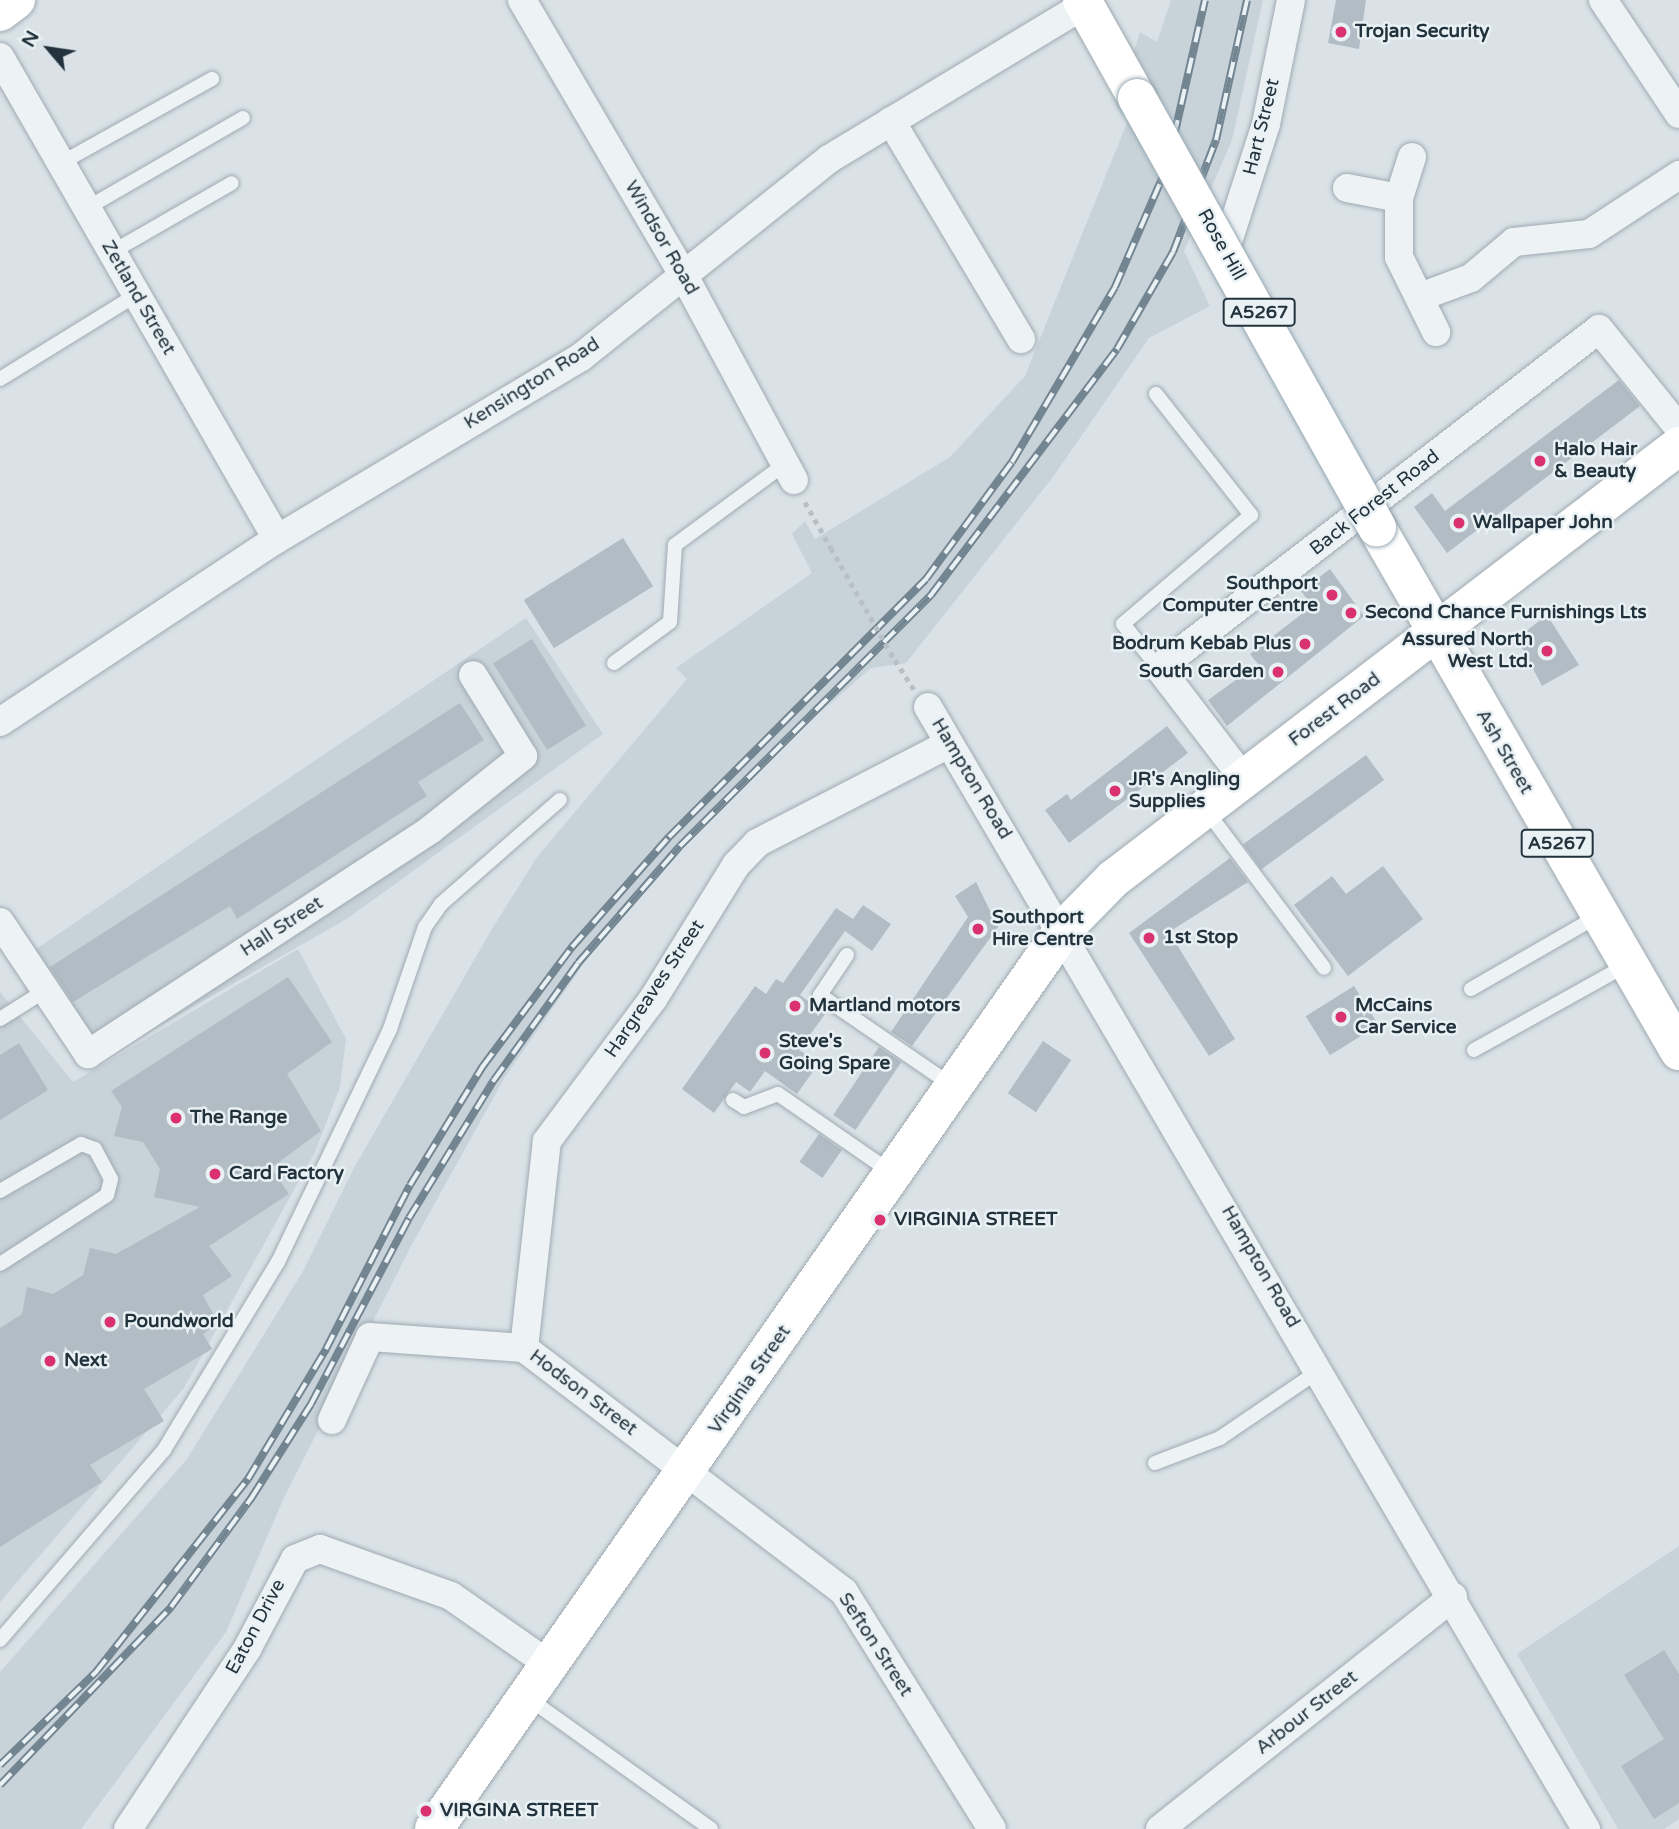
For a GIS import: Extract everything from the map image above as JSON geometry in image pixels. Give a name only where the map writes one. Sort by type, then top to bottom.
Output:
[{"type":"street","points":[[0,12],[16,0]]},
{"type":"street","name":"Windsor Road","points":[[522,0],[683,274],[790,472]]},
{"type":"street","name":"Hart Street","points":[[1225,251],[1251,175],[1291,0]]},
{"type":"street","name":"Kensington Road","points":[[0,722],[276,539],[581,357],[829,159],[1083,2]]},
{"type":"street","name":"Rose Hill","points":[[1083,2],[1225,251],[1435,634]]},
{"type":"street","points":[[1612,3],[1679,114]]},
{"type":"street","name":"Zetland Street","points":[[0,57],[276,539]]},
{"type":"street","points":[[891,121],[1021,339]]},
{"type":"street","points":[[1412,157],[1399,198],[1399,257],[1436,332]]},
{"type":"street","points":[[1420,297],[1471,278],[1514,242],[1589,234],[1679,175]]},
{"type":"street","points":[[1348,188],[1399,198]]},
{"type":"street","name":"Back Forest Road","points":[[1159,668],[1599,329],[1679,428]]},
{"type":"street","name":"Forest Road","points":[[1063,930],[1113,879],[1679,446]]},
{"type":"street","name":"Ash Street","points":[[1435,634],[1679,1052]]},
{"type":"street","points":[[1159,668],[1244,779]]},
{"type":"street","name":"Hall Street","points":[[0,922],[88,1054],[430,830],[523,756],[473,675]]},
{"type":"street","name":"Hampton Road","points":[[921,699],[1063,930],[1586,1829]]},
{"type":"street","name":"Hargreaves Street","points":[[524,1348],[547,1141],[653,999],[736,865],[757,843],[949,744]]},
{"type":"street","name":"Virginia Street","points":[[434,1829],[1063,930]]},
{"type":"street","name":"Hodson Street","points":[[332,1420],[370,1337],[524,1348],[686,1471]]},
{"type":"street","name":"Sefton Street","points":[[686,1471],[844,1592],[992,1829]]},
{"type":"street","name":"Eaton Drive","points":[[128,1829],[234,1671],[295,1559],[320,1549],[451,1595],[550,1665]]},
{"type":"street","name":"Arbour Street","points":[[1160,1829],[1453,1597]]},
{"type":"lane","points":[[61,163],[212,79]]},
{"type":"lane","points":[[86,208],[243,118]]},
{"type":"lane","points":[[112,252],[232,183]]},
{"type":"lane","points":[[0,379],[136,295]]},
{"type":"lane","points":[[1156,394],[1251,515],[1123,624],[1159,668]]},
{"type":"lane","points":[[614,663],[670,622],[675,545],[790,472]]},
{"type":"lane","points":[[0,1640],[164,1450],[278,1262],[390,1029],[425,927],[441,904],[560,800]]},
{"type":"lane","points":[[1205,809],[1324,968]]},
{"type":"lane","points":[[1471,989],[1599,915]]},
{"type":"lane","points":[[847,955],[820,995],[954,1087]]},
{"type":"lane","points":[[1474,1051],[1628,964]]},
{"type":"lane","points":[[0,1019],[46,990]]},
{"type":"lane","points":[[733,1100],[744,1107],[778,1094],[893,1174]]},
{"type":"lane","points":[[0,1191],[81,1144],[95,1149],[111,1178],[107,1195],[0,1264]]},
{"type":"lane","points":[[1155,1463],[1220,1438],[1320,1370]]},
{"type":"lane","points":[[527,1697],[711,1829]]},
{"type":"path","points":[[810,513],[895,660],[921,699]]},
{"type":"shaded area","points":[[1171,0],[1263,0],[1232,140],[1184,251],[1210,306],[1149,338],[1053,477],[906,663],[871,668],[738,784],[599,942],[505,1077],[410,1248],[283,1500],[226,1632],[81,1829],[0,1829],[0,1672],[187,1459],[303,1271],[355,1166],[492,929],[537,857],[687,679],[676,668],[812,573],[792,534],[805,521],[815,539],[950,457],[1025,376],[1145,78],[1133,54],[1140,32],[1157,42]]},
{"type":"shaded area","points":[[526,618],[603,734],[348,918],[99,1061],[30,953]]},
{"type":"shaded area","points":[[298,949],[346,1039],[340,1087],[315,1152],[184,1388],[0,1602],[0,992],[73,1082]]},
{"type":"shaded area","points":[[1679,1546],[1679,1819],[1664,1829],[1618,1829],[1517,1654]]},
{"type":"building","points":[[1336,0],[1366,0],[1359,49],[1328,43]]},
{"type":"building","points":[[1619,380],[1640,406],[1447,553],[1414,507],[1432,493],[1445,511]]},
{"type":"building","points":[[623,538],[653,586],[554,648],[524,600]]},
{"type":"building","points":[[1330,569],[1364,616],[1227,726],[1208,700],[1258,664],[1250,654],[1312,606],[1301,591]]},
{"type":"building","name":"Assured North West Ltd.","points":[[1547,615],[1579,665],[1542,686],[1517,638]]},
{"type":"building","points":[[532,639],[586,726],[547,750],[493,663]]},
{"type":"building","points":[[460,703],[484,740],[418,782],[427,796],[237,919],[230,906],[73,1002],[50,967]]},
{"type":"building","points":[[1167,726],[1188,753],[1069,843],[1045,810],[1067,794],[1071,800]]},
{"type":"building","points":[[1366,755],[1384,780],[1261,869],[1243,844]]},
{"type":"building","points":[[1230,858],[1248,882],[1169,932],[1235,1039],[1209,1056],[1129,933]]},
{"type":"building","points":[[1383,866],[1423,919],[1348,976],[1294,905],[1332,876],[1346,894]]},
{"type":"building","points":[[976,882],[998,927],[912,1046],[891,1032],[968,917],[955,896]]},
{"type":"building","points":[[863,905],[891,924],[872,951],[845,931],[800,995],[825,1014],[799,1050],[819,1063],[797,1094],[765,1071],[750,1092],[736,1082],[714,1113],[682,1089],[755,986],[766,994],[776,979],[783,983],[836,908],[853,919]]},
{"type":"building","points":[[288,977],[332,1042],[287,1074],[321,1131],[271,1168],[289,1194],[209,1246],[232,1276],[203,1295],[218,1323],[203,1334],[212,1349],[144,1389],[164,1421],[90,1465],[102,1482],[0,1547],[0,1328],[22,1314],[27,1287],[53,1294],[83,1275],[90,1248],[116,1254],[200,1207],[154,1197],[160,1169],[143,1142],[114,1136],[122,1107],[111,1091]]},
{"type":"building","points":[[1354,986],[1378,1025],[1330,1055],[1306,1016]]},
{"type":"building","points":[[1043,1041],[1071,1060],[1036,1112],[1008,1093]]},
{"type":"building","points":[[19,1043],[48,1090],[0,1120],[0,1055]]},
{"type":"building","points":[[879,1047],[901,1062],[856,1130],[833,1115]]},
{"type":"building","points":[[819,1134],[842,1150],[822,1178],[799,1162]]},
{"type":"building","points":[[1664,1650],[1679,1674],[1679,1803],[1654,1819],[1621,1766],[1664,1739],[1624,1675]]},
{"type":"railway","points":[[0,1765],[96,1672],[248,1479],[326,1349],[410,1185],[483,1066],[572,947],[669,837],[926,579],[1012,462],[1115,287],[1167,167],[1205,0]]},
{"type":"railway","points":[[0,1785],[171,1607],[252,1497],[311,1404],[409,1218],[494,1080],[578,963],[680,846],[931,595],[1117,349],[1173,252],[1216,140],[1247,0]]},
{"type":"place","name":"Trojan Security","points":[[1341,32]]},
{"type":"place","name":"Halo Hair & Beauty","points":[[1540,461]]},
{"type":"place","name":"Wallpaper John","points":[[1459,523]]},
{"type":"place","name":"Southport Computer Centre","points":[[1332,595]]},
{"type":"place","name":"Second Chance Furnishings Lts","points":[[1351,613]]},
{"type":"place","name":"Bodrum Kebab Plus","points":[[1305,644]]},
{"type":"place","name":"Assured North West Ltd.","points":[[1547,651]]},
{"type":"place","name":"South Garden","points":[[1278,672]]},
{"type":"place","name":"JR's Angling Supplies","points":[[1115,791]]},
{"type":"place","name":"Southport Hire Centre","points":[[978,929]]},
{"type":"place","name":"1st Stop","points":[[1149,938]]},
{"type":"place","name":"Martland motors","points":[[795,1006]]},
{"type":"place","name":"McCains Car Service","points":[[1341,1017]]},
{"type":"place","name":"Steve's Going Spare","points":[[765,1053]]},
{"type":"place","name":"The Range","points":[[176,1118]]},
{"type":"place","name":"Card Factory","points":[[215,1174]]},
{"type":"place","name":"VIRGINIA STREET","points":[[880,1220]]},
{"type":"place","name":"Poundworld","points":[[110,1322]]},
{"type":"place","name":"Next","points":[[50,1361]]},
{"type":"place","name":"VIRGINA STREET","points":[[426,1811]]}]
